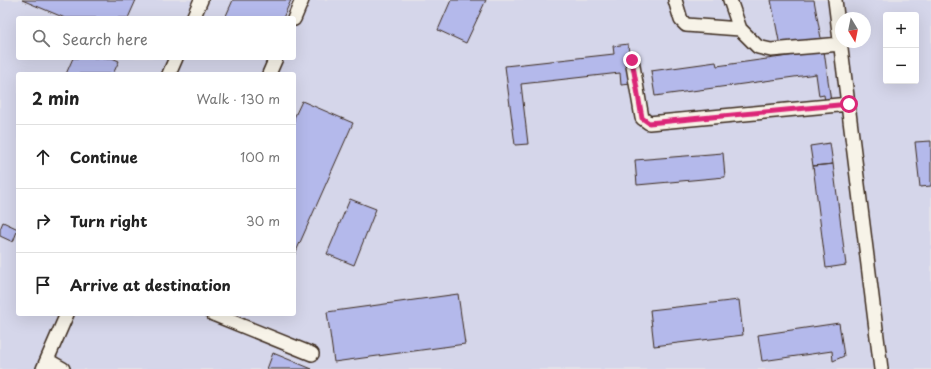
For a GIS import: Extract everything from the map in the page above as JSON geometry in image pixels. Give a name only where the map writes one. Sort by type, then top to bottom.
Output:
[{"type":"street","points":[[194,16],[201,0]]},
{"type":"street","points":[[295,16],[302,0]]},
{"type":"street","points":[[675,0],[681,20],[686,25],[740,29]]},
{"type":"street","points":[[730,0],[740,29],[758,47],[771,50],[835,45]]},
{"type":"street","points":[[835,0],[837,12]]},
{"type":"street","points":[[842,48],[881,369]]},
{"type":"street","points":[[170,72],[175,60]]},
{"type":"street","points":[[270,72],[275,60]]},
{"type":"street","points":[[632,60],[642,118],[649,123],[849,104]]},
{"type":"street","points":[[63,369],[45,364],[66,316]]},
{"type":"street","points":[[218,316],[312,354]]},
{"type":"shaded area","points":[[0,0],[931,0],[931,369],[0,369]]},
{"type":"building","points":[[22,0],[136,0],[129,16],[60,16]]},
{"type":"building","points":[[233,0],[291,0],[284,16],[226,16]]},
{"type":"building","points":[[451,0],[486,0],[466,43],[438,30]]},
{"type":"building","points":[[771,0],[814,0],[821,38],[780,46]]},
{"type":"building","points":[[628,44],[632,84],[621,85],[620,73],[521,84],[528,144],[515,145],[505,66],[614,54],[613,46]]},
{"type":"building","points":[[824,51],[831,102],[825,102],[824,95],[819,96],[816,74],[655,96],[651,71],[716,62],[717,66]]},
{"type":"building","points":[[72,60],[119,61],[114,72],[67,72]]},
{"type":"building","points":[[302,101],[353,123],[296,251],[296,114]]},
{"type":"building","points":[[931,141],[931,186],[920,187],[915,142]]},
{"type":"building","points":[[830,143],[833,164],[813,166],[810,146]]},
{"type":"building","points":[[723,153],[725,177],[637,185],[635,160]]},
{"type":"building","points":[[833,164],[846,265],[826,268],[813,166]]},
{"type":"building","points":[[350,199],[376,209],[354,265],[327,254]]},
{"type":"building","points":[[3,222],[16,228],[16,234],[13,242],[0,236],[0,229]]},
{"type":"building","points":[[458,294],[465,344],[334,362],[327,312]]},
{"type":"building","points":[[739,300],[743,335],[654,346],[650,310]]},
{"type":"building","points":[[839,323],[844,356],[833,361],[832,351],[762,361],[758,335]]},
{"type":"building","points":[[273,353],[312,369],[267,369]]},
{"type":"route","points":[[632,60],[642,118],[649,123],[849,104]]}]
